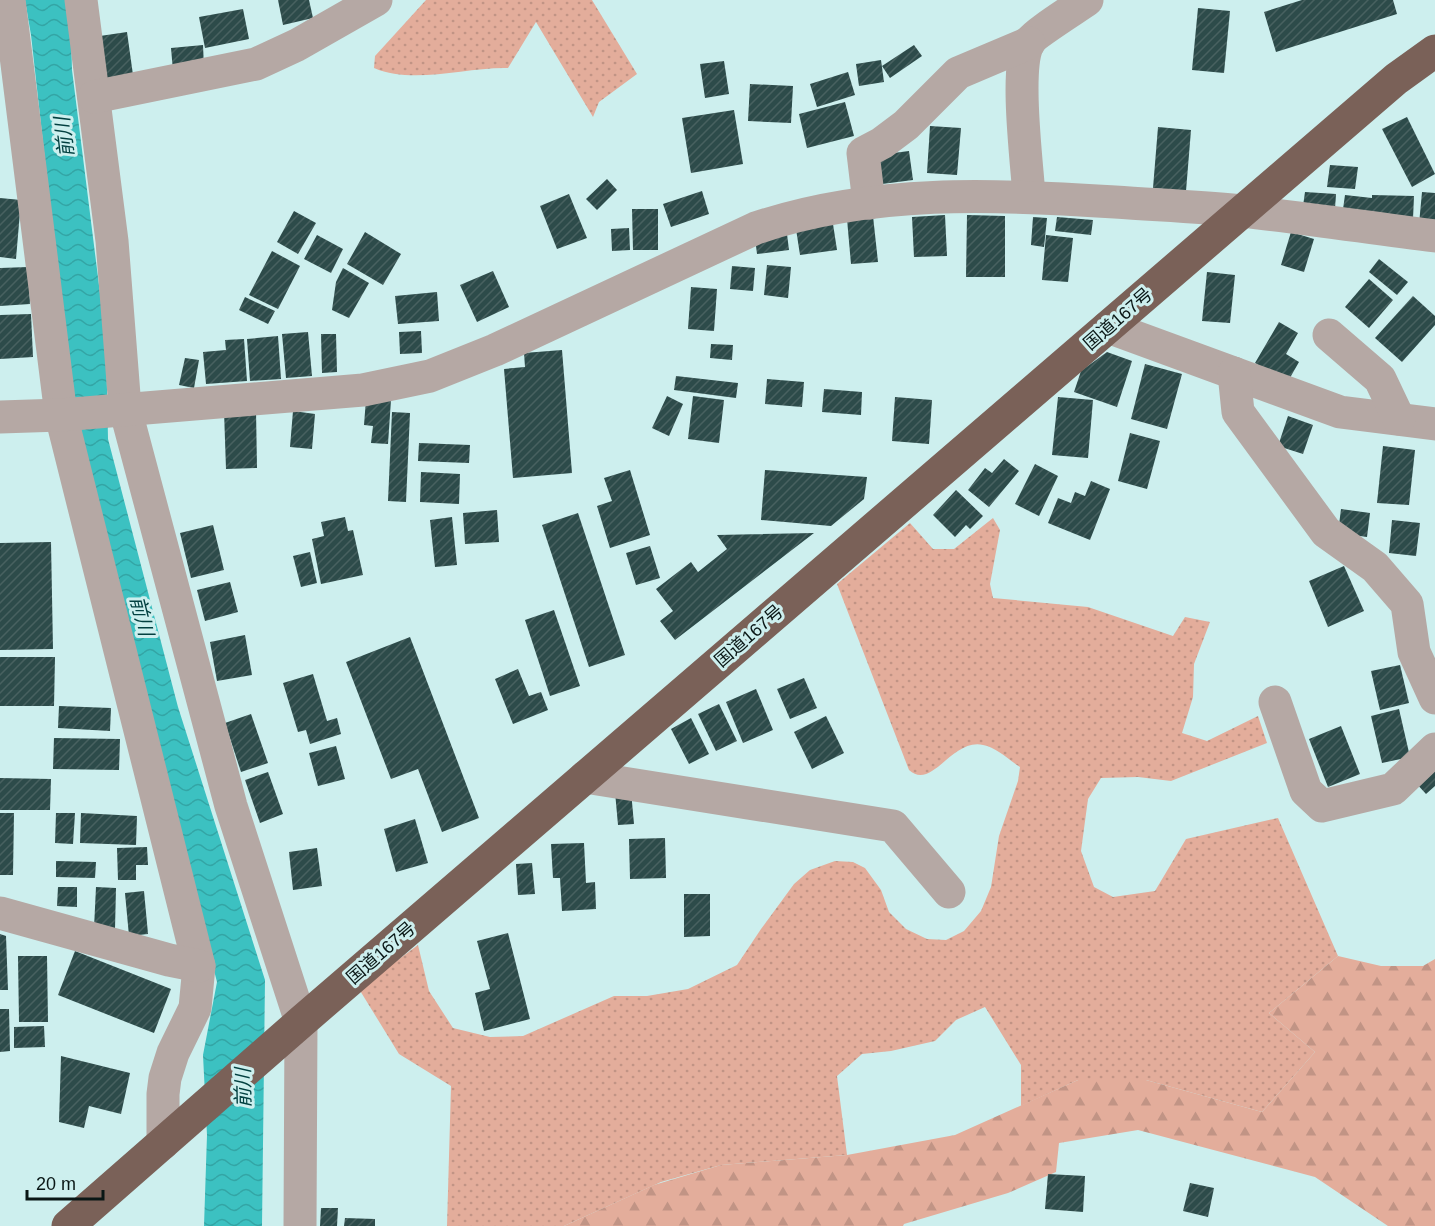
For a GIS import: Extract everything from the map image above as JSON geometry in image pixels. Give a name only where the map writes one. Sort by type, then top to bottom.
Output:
[{"type":"highway","name":"国道167号","points":[[68,1226],[301,1022],[1242,211],[1396,79],[1435,51]]},
{"type":"street","points":[[9,0],[61,415],[199,966],[195,1008],[173,1053],[165,1078],[163,1094],[175,1132]]},
{"type":"street","points":[[81,0],[112,241],[125,408],[231,806],[301,1022],[300,1226]]},
{"type":"street","points":[[94,97],[256,64],[297,45],[376,0]]},
{"type":"street","points":[[869,203],[863,153],[906,125],[958,73],[1029,43],[1087,0]]},
{"type":"street","points":[[1029,43],[1022,64],[1029,196]]},
{"type":"street","points":[[0,417],[61,415],[363,390],[430,376],[495,350],[756,228],[783,219],[869,203],[935,196],[1029,196],[1242,211],[1435,236]]},
{"type":"street","points":[[1108,327],[1340,412],[1435,424]]},
{"type":"street","points":[[1329,335],[1380,379],[1399,419]]},
{"type":"street","points":[[1234,373],[1238,412],[1326,531],[1375,567],[1407,604],[1414,652],[1435,698]]},
{"type":"street","points":[[1275,702],[1306,791],[1322,806],[1393,789],[1435,749]]},
{"type":"street","points":[[585,777],[894,826],[949,892]]},
{"type":"street","points":[[0,913],[169,960],[199,966]]},
{"type":"green space","points":[[426,0],[592,0],[637,74],[599,102],[593,117],[536,22],[508,68],[406,75],[374,68],[375,56]]},
{"type":"green space","points":[[993,518],[1000,530],[990,584],[993,598],[1088,607],[1173,636],[1185,617],[1210,622],[1194,664],[1193,697],[1182,733],[1207,741],[1258,716],[1267,743],[1171,781],[1138,777],[1101,778],[1088,799],[1081,851],[1094,887],[1113,897],[1155,891],[1186,839],[1278,818],[1338,956],[1269,1013],[1315,1052],[1262,1112],[1146,1080],[1078,1080],[1021,1106],[1021,1065],[985,1007],[956,1020],[935,1041],[891,1051],[862,1054],[837,1076],[847,1155],[721,1165],[661,1182],[564,1226],[447,1226],[451,1086],[399,1054],[359,989],[418,945],[429,991],[453,1028],[490,1037],[523,1036],[614,996],[647,996],[688,989],[737,965],[794,884],[810,870],[835,861],[853,862],[865,868],[881,890],[889,912],[906,929],[927,939],[946,940],[964,931],[981,911],[991,887],[999,836],[1018,781],[1020,767],[993,748],[972,745],[952,755],[926,774],[918,775],[909,770],[837,584],[910,523],[933,549],[954,549]]},
{"type":"green space","points":[[1338,956],[1381,966],[1423,966],[1435,959],[1435,1226],[1388,1226],[1315,1177],[1138,1130],[1059,1143],[1056,1172],[1008,1193],[903,1226],[564,1226],[654,1185],[721,1165],[847,1155],[955,1135],[1078,1080],[1146,1080],[1262,1112],[1315,1052],[1269,1013]]},
{"type":"water","name":"前川","points":[[25,0],[70,0],[72,70],[106,341],[108,439],[178,707],[265,980],[262,1226],[204,1226],[207,1135],[203,1055],[217,982],[84,462],[64,330],[31,35]]},
{"type":"building","points":[[278,0],[309,0],[313,18],[283,25]]},
{"type":"building","points":[[1302,0],[1393,0],[1397,14],[1276,52],[1264,12]]},
{"type":"building","points":[[1198,8],[1230,11],[1224,73],[1192,70]]},
{"type":"building","points":[[243,9],[249,39],[205,48],[199,17]]},
{"type":"building","points":[[127,32],[133,75],[106,79],[100,36]]},
{"type":"building","points":[[203,45],[204,68],[173,71],[171,48]]},
{"type":"building","points":[[914,45],[922,56],[890,78],[882,66]]},
{"type":"building","points":[[881,60],[884,82],[859,86],[856,64]]},
{"type":"building","points":[[724,61],[729,94],[705,98],[700,64]]},
{"type":"building","points":[[848,72],[855,95],[817,107],[810,84]]},
{"type":"building","points":[[750,84],[793,86],[791,123],[748,121]]},
{"type":"building","points":[[845,102],[854,136],[807,148],[799,114]]},
{"type":"building","points":[[734,110],[743,164],[691,173],[682,118]]},
{"type":"building","points":[[1407,117],[1435,174],[1412,187],[1382,129]]},
{"type":"building","points":[[930,126],[961,128],[957,175],[927,173]]},
{"type":"building","points":[[1158,127],[1191,130],[1186,191],[1153,188]]},
{"type":"building","points":[[909,151],[913,180],[882,184],[878,155]]},
{"type":"building","points":[[1330,165],[1358,167],[1355,189],[1327,187]]},
{"type":"building","points":[[607,179],[617,190],[597,210],[586,199]]},
{"type":"building","points":[[702,191],[709,214],[671,227],[663,204]]},
{"type":"building","points":[[1305,192],[1336,194],[1335,209],[1303,206]]},
{"type":"building","points":[[1422,192],[1435,193],[1435,226],[1419,224]]},
{"type":"building","points":[[569,194],[587,238],[557,249],[540,206]]},
{"type":"building","points":[[1345,195],[1372,198],[1372,195],[1414,196],[1413,219],[1343,209]]},
{"type":"building","points":[[0,198],[21,200],[16,259],[0,257]]},
{"type":"building","points":[[632,209],[658,209],[658,250],[633,250]]},
{"type":"building","points":[[294,211],[316,223],[298,254],[277,242]]},
{"type":"building","points":[[945,215],[947,256],[914,257],[912,217]]},
{"type":"building","points":[[967,215],[1005,216],[1005,277],[966,277]]},
{"type":"building","points":[[873,216],[878,262],[851,264],[847,219]]},
{"type":"building","points":[[1033,217],[1047,218],[1044,247],[1031,245]]},
{"type":"building","points":[[1057,217],[1093,220],[1091,235],[1055,231]]},
{"type":"building","points":[[833,224],[837,250],[800,255],[796,229]]},
{"type":"building","points":[[629,228],[630,250],[612,251],[611,229]]},
{"type":"building","points":[[365,232],[401,254],[383,285],[347,264]]},
{"type":"building","points":[[1291,232],[1314,239],[1304,272],[1281,265]]},
{"type":"building","points":[[787,234],[789,250],[757,254],[755,238]]},
{"type":"building","points":[[317,235],[343,249],[331,273],[304,259]]},
{"type":"building","points":[[1046,235],[1073,238],[1068,282],[1042,280]]},
{"type":"building","points":[[272,251],[300,266],[278,309],[249,295]]},
{"type":"building","points":[[1379,259],[1408,282],[1397,295],[1369,272]]},
{"type":"building","points":[[767,265],[791,267],[788,298],[764,295]]},
{"type":"building","points":[[732,266],[755,268],[753,291],[730,289]]},
{"type":"building","points":[[28,267],[30,304],[0,306],[0,268]]},
{"type":"building","points":[[343,268],[369,283],[349,318],[332,310],[336,282]]},
{"type":"building","points":[[493,271],[509,307],[477,322],[460,285]]},
{"type":"building","points":[[1207,272],[1235,275],[1230,323],[1202,321]]},
{"type":"building","points":[[1369,279],[1393,300],[1369,328],[1345,307]]},
{"type":"building","points":[[691,287],[717,289],[714,331],[688,329]]},
{"type":"building","points":[[437,292],[439,321],[398,324],[395,296]]},
{"type":"building","points":[[1413,296],[1435,316],[1435,325],[1402,362],[1375,338]]},
{"type":"building","points":[[245,297],[275,311],[268,324],[239,310]]},
{"type":"building","points":[[31,314],[33,357],[0,359],[0,315]]},
{"type":"building","points":[[1279,322],[1298,333],[1286,354],[1299,362],[1287,383],[1255,363]]},
{"type":"building","points":[[421,331],[422,353],[400,354],[399,332]]},
{"type":"building","points":[[308,332],[312,376],[286,378],[282,334]]},
{"type":"building","points":[[321,334],[336,334],[337,372],[322,373]]},
{"type":"building","points":[[278,336],[281,379],[250,381],[247,339]]},
{"type":"building","points":[[244,339],[247,381],[206,384],[203,352],[226,350],[225,340]]},
{"type":"building","points":[[711,344],[733,345],[732,360],[710,358]]},
{"type":"building","points":[[562,350],[572,473],[513,478],[504,369],[525,367],[524,353]]},
{"type":"building","points":[[1107,352],[1132,361],[1117,407],[1074,392],[1081,371]]},
{"type":"building","points":[[185,358],[199,360],[194,388],[179,385]]},
{"type":"building","points":[[1145,364],[1182,374],[1167,429],[1131,419]]},
{"type":"building","points":[[676,376],[738,383],[736,398],[674,390]]},
{"type":"building","points":[[767,379],[804,382],[802,407],[765,404]]},
{"type":"building","points":[[824,389],[862,392],[861,415],[822,412]]},
{"type":"building","points":[[667,396],[683,404],[669,436],[652,428]]},
{"type":"building","points":[[693,396],[724,400],[719,443],[688,439]]},
{"type":"building","points":[[895,397],[932,400],[929,444],[892,441]]},
{"type":"building","points":[[1058,397],[1093,400],[1088,458],[1052,455]]},
{"type":"building","points":[[366,399],[391,400],[388,444],[371,443],[373,426],[364,425]]},
{"type":"building","points":[[256,410],[257,468],[226,469],[224,411]]},
{"type":"building","points":[[293,411],[315,414],[312,449],[290,447]]},
{"type":"building","points":[[392,412],[410,413],[406,502],[388,501]]},
{"type":"building","points":[[1288,416],[1313,425],[1303,454],[1278,446]]},
{"type":"building","points":[[1130,433],[1160,441],[1147,489],[1118,481]]},
{"type":"building","points":[[419,443],[470,445],[469,463],[418,461]]},
{"type":"building","points":[[1383,446],[1415,450],[1409,505],[1377,503]]},
{"type":"building","points":[[1004,459],[1019,471],[989,507],[968,490],[985,468],[992,473]]},
{"type":"building","points":[[1035,464],[1058,476],[1039,516],[1015,504]]},
{"type":"building","points":[[630,470],[650,535],[610,548],[597,506],[612,501],[604,478]]},
{"type":"building","points":[[765,470],[867,477],[864,499],[831,526],[761,520]]},
{"type":"building","points":[[421,472],[460,474],[459,504],[420,502]]},
{"type":"building","points":[[1091,481],[1110,489],[1090,540],[1048,523],[1058,498],[1071,503],[1075,492],[1085,496]]},
{"type":"building","points":[[956,490],[983,516],[970,529],[966,525],[955,537],[933,515]]},
{"type":"building","points":[[1341,509],[1370,513],[1367,537],[1338,533]]},
{"type":"building","points":[[497,510],[499,542],[465,544],[463,513]]},
{"type":"building","points":[[578,513],[625,655],[589,667],[542,525]]},
{"type":"building","points":[[345,517],[348,531],[353,530],[363,575],[321,584],[312,539],[324,536],[321,522]]},
{"type":"building","points":[[452,517],[457,565],[435,567],[430,520]]},
{"type":"building","points":[[1392,520],[1420,523],[1416,556],[1389,553]]},
{"type":"building","points":[[213,525],[224,570],[191,578],[180,533]]},
{"type":"building","points":[[814,533],[675,640],[660,621],[673,611],[656,589],[691,562],[698,572],[727,549],[717,535]]},
{"type":"building","points":[[51,542],[53,649],[0,650],[0,543]]},
{"type":"building","points":[[650,546],[660,578],[636,585],[626,553]]},
{"type":"building","points":[[310,552],[317,583],[301,587],[293,556]]},
{"type":"building","points":[[1344,566],[1364,611],[1328,627],[1309,581]]},
{"type":"building","points":[[230,582],[238,612],[205,621],[197,590]]},
{"type":"building","points":[[554,610],[580,686],[550,696],[525,620]]},
{"type":"building","points":[[245,635],[252,675],[217,681],[210,642]]},
{"type":"building","points":[[410,637],[479,818],[442,832],[418,769],[391,779],[346,662]]},
{"type":"building","points":[[0,657],[55,657],[54,706],[0,706]]},
{"type":"building","points":[[1400,665],[1409,703],[1380,710],[1371,671]]},
{"type":"building","points":[[518,669],[529,696],[541,692],[548,710],[513,724],[495,679]]},
{"type":"building","points":[[313,674],[327,721],[337,718],[341,734],[310,744],[306,730],[298,732],[283,683]]},
{"type":"building","points":[[804,678],[817,708],[790,719],[777,689]]},
{"type":"building","points":[[756,689],[773,730],[743,743],[726,702]]},
{"type":"building","points":[[719,704],[737,741],[716,751],[698,714]]},
{"type":"building","points":[[59,706],[111,708],[110,731],[58,728]]},
{"type":"building","points":[[1399,709],[1410,757],[1382,763],[1371,716]]},
{"type":"building","points":[[251,714],[268,763],[241,772],[225,723]]},
{"type":"building","points":[[826,716],[844,753],[812,769],[794,732]]},
{"type":"building","points":[[691,718],[709,754],[689,764],[671,729]]},
{"type":"building","points":[[1341,726],[1360,774],[1328,787],[1309,739]]},
{"type":"building","points":[[54,738],[120,739],[119,770],[53,769]]},
{"type":"building","points":[[336,746],[345,779],[318,786],[309,753]]},
{"type":"building","points":[[1435,763],[1435,786],[1426,794],[1415,782]]},
{"type":"building","points":[[268,772],[283,814],[260,823],[245,780]]},
{"type":"building","points":[[0,778],[51,779],[50,810],[0,810]]},
{"type":"building","points":[[631,791],[634,824],[618,825],[615,792]]},
{"type":"building","points":[[0,813],[14,813],[13,875],[0,875]]},
{"type":"building","points":[[56,813],[75,813],[73,844],[55,843]]},
{"type":"building","points":[[81,813],[137,816],[136,845],[80,843]]},
{"type":"building","points":[[415,819],[428,863],[396,872],[384,829]]},
{"type":"building","points":[[665,838],[666,878],[630,879],[629,839]]},
{"type":"building","points":[[584,843],[586,883],[595,882],[596,909],[562,911],[560,878],[553,878],[551,844]]},
{"type":"building","points":[[147,847],[148,865],[136,865],[136,880],[118,880],[117,848]]},
{"type":"building","points":[[317,848],[322,886],[293,890],[289,852]]},
{"type":"building","points":[[56,861],[96,862],[95,878],[56,877]]},
{"type":"building","points":[[532,863],[535,894],[518,895],[516,864]]},
{"type":"building","points":[[58,887],[77,887],[77,907],[57,906]]},
{"type":"building","points":[[96,887],[116,888],[115,929],[94,928]]},
{"type":"building","points":[[144,891],[148,934],[129,936],[125,893]]},
{"type":"building","points":[[684,894],[710,894],[710,936],[684,937]]},
{"type":"building","points":[[508,933],[530,1019],[484,1031],[475,993],[490,989],[477,941]]},
{"type":"building","points":[[0,934],[6,936],[8,990],[0,990]]},
{"type":"building","points":[[75,951],[171,989],[154,1033],[58,995]]},
{"type":"building","points":[[18,956],[47,956],[48,1022],[19,1022]]},
{"type":"building","points":[[0,1009],[9,1009],[10,1051],[0,1052]]},
{"type":"building","points":[[44,1026],[45,1047],[14,1048],[14,1027]]},
{"type":"building","points":[[61,1056],[130,1073],[121,1114],[89,1106],[84,1128],[59,1122]]},
{"type":"building","points":[[1048,1174],[1085,1176],[1083,1212],[1045,1209]]},
{"type":"building","points":[[1190,1183],[1214,1188],[1208,1217],[1183,1211]]},
{"type":"building","points":[[321,1208],[338,1208],[337,1226],[320,1226]]},
{"type":"building","points":[[345,1218],[375,1219],[375,1226],[344,1226]]}]
